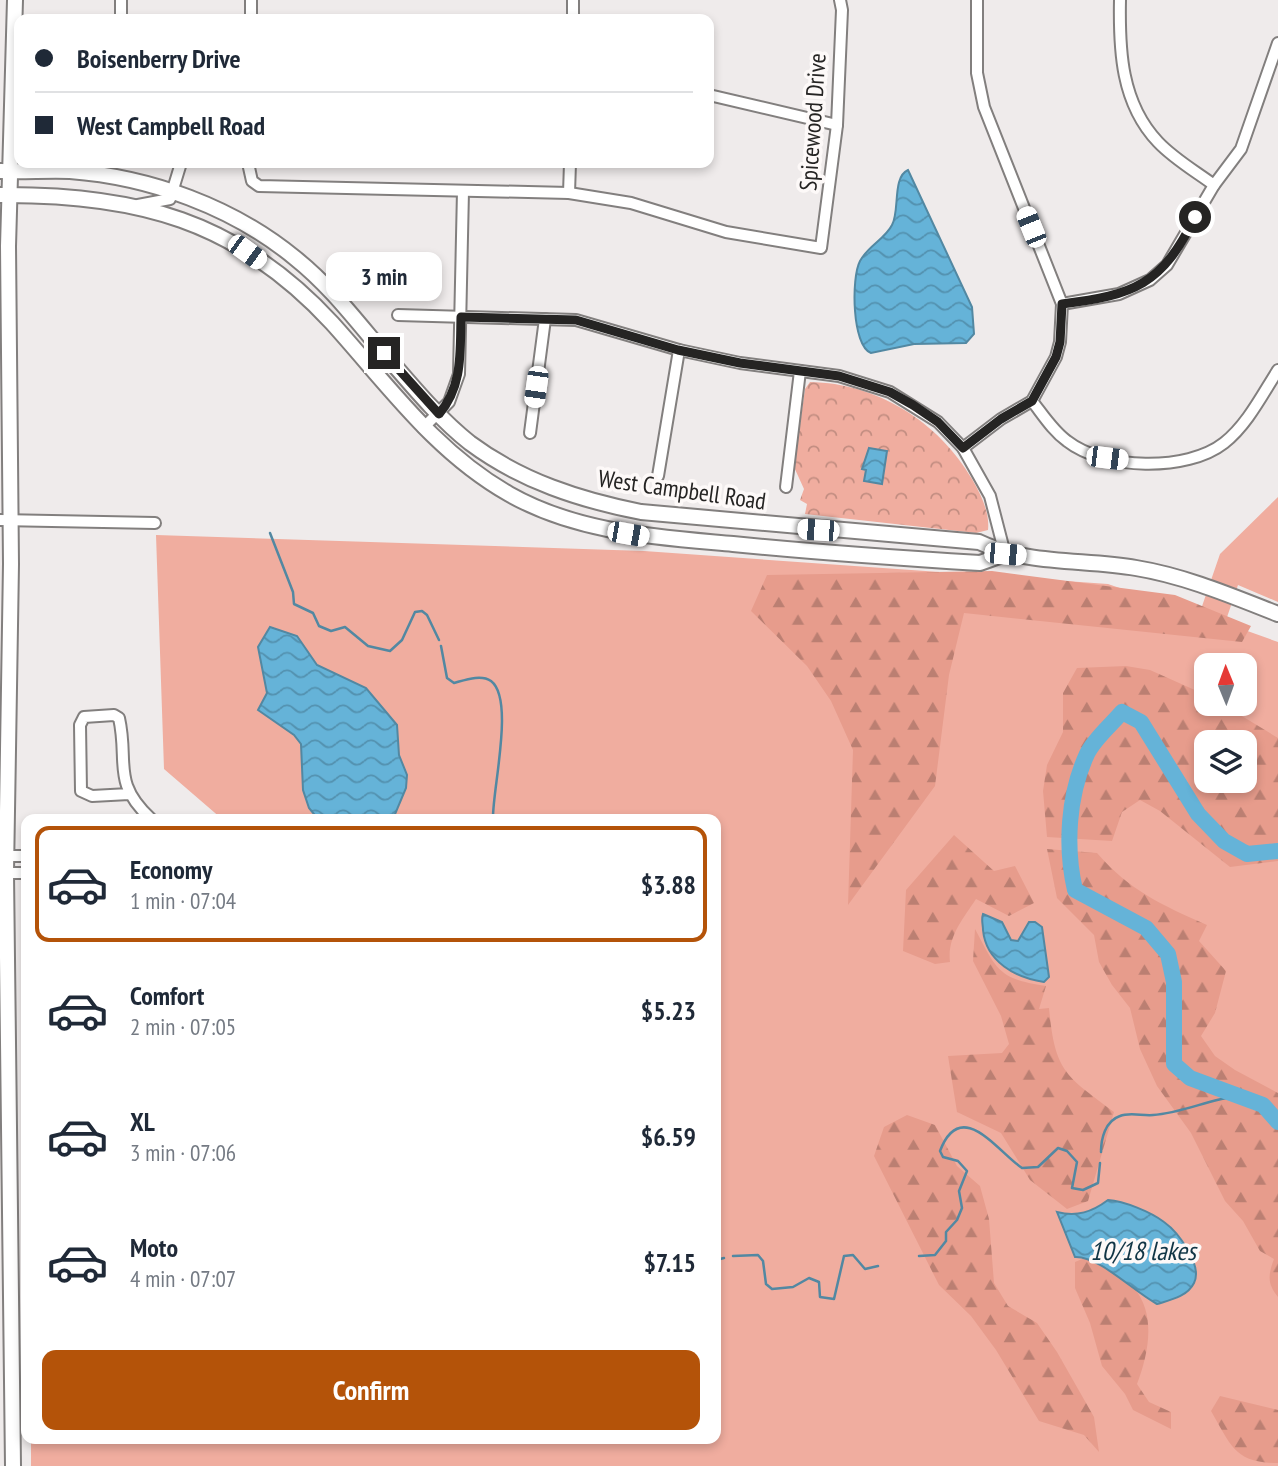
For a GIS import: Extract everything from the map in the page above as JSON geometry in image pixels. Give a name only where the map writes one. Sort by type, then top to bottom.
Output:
[{"type":"main road","points":[[13,1466],[3,856],[5,171],[14,108]]},
{"type":"main road","name":"West Campbell Road","points":[[5,171],[88,173],[173,192],[254,230],[294,257],[338,299],[439,414],[470,442],[506,465],[548,486],[592,502],[678,516],[979,542],[1005,554],[1102,563],[1159,572],[1276,613]]},
{"type":"main road","name":"West Campbell Road","points":[[5,195],[70,196],[138,205],[177,217],[226,240],[292,285],[321,313],[423,428],[469,469],[510,495],[555,515],[605,530],[651,537],[980,563],[1005,554]]},
{"type":"main road","points":[[321,313],[338,299]]},
{"type":"street","name":"Spicewood Drive","points":[[569,192],[631,203],[726,232],[821,248],[837,125],[842,10],[840,0]]},
{"type":"street","points":[[963,448],[1001,419],[1032,401],[1058,350],[1062,304],[984,107],[977,73],[977,0]]},
{"type":"street","points":[[1120,0],[1120,61],[1141,118],[1163,146],[1214,185]]},
{"type":"street","points":[[1062,304],[1119,294],[1158,273],[1182,244],[1214,185],[1233,162],[1246,139],[1278,43]]},
{"type":"street","points":[[714,96],[837,125]]},
{"type":"street","points":[[138,205],[164,201],[173,192],[180,168]]},
{"type":"street","points":[[249,168],[252,181],[269,187],[569,192],[570,168]]},
{"type":"street","points":[[423,428],[439,414],[454,391],[458,374],[463,191]]},
{"type":"street","points":[[398,315],[576,320],[678,350],[839,376],[890,392],[938,422],[963,448],[990,496],[1005,554]]},
{"type":"street","points":[[530,433],[545,319]]},
{"type":"street","points":[[658,476],[678,350]]},
{"type":"street","points":[[1032,401],[1051,427],[1082,450],[1107,458],[1176,463],[1202,456],[1232,437],[1278,370]]},
{"type":"street","points":[[786,487],[800,371]]},
{"type":"street","points":[[5,521],[155,523]]},
{"type":"street","points":[[129,794],[92,796],[81,791],[80,725],[84,717],[119,718],[120,755],[129,794],[147,814]]},
{"type":"street","points":[[3,856],[21,856]]},
{"type":"street","points":[[3,873],[21,873]]},
{"type":"green space","points":[[810,382],[835,384],[882,398],[924,424],[942,440],[972,479],[986,510],[988,530],[976,533],[805,514],[807,504],[800,500],[804,489],[794,467],[805,389]]},
{"type":"green space","points":[[1278,497],[1278,602],[1238,585],[1225,623],[1278,642],[1278,1466],[31,1466],[31,1444],[721,1444],[721,814],[216,814],[164,769],[156,535],[644,551],[1108,584],[1199,615],[1220,554]]},
{"type":"green space","points":[[992,571],[1175,595],[1251,626],[1242,642],[964,613],[949,675],[935,786],[848,905],[853,750],[831,701],[807,666],[751,611],[767,575]]},
{"type":"green space","points":[[1126,666],[1150,670],[1194,690],[1194,716],[1242,716],[1278,738],[1278,861],[1230,867],[1160,811],[1140,800],[1122,812],[1112,841],[1047,837],[1043,791],[1047,765],[1063,732],[1063,693],[1077,668]]},
{"type":"green space","points":[[954,835],[994,871],[1015,866],[1034,903],[1009,916],[976,899],[953,936],[950,962],[935,964],[903,951],[906,890]]},
{"type":"green space","points":[[1047,849],[1097,853],[1134,887],[1207,925],[1199,941],[1226,971],[1215,1013],[1201,1036],[1215,1056],[1278,1093],[1278,1111],[1269,1102],[1215,1082],[1234,1099],[1253,1105],[1278,1130],[1278,1297],[1270,1279],[1274,1259],[1260,1251],[1243,1221],[1225,1201],[1191,1133],[1157,1086],[1140,1049],[1130,1008],[1099,962],[1094,935],[1057,898]]},
{"type":"green space","points":[[975,929],[994,963],[1008,976],[1046,986],[1039,1009],[1049,1008],[1059,1059],[1073,1080],[1114,1112],[1088,1201],[1067,1209],[1030,1180],[1001,1133],[957,1112],[948,1056],[1002,1053],[1009,1044],[1001,1016],[973,961]]},
{"type":"green space","points":[[907,1115],[935,1125],[957,1166],[980,1186],[989,1219],[994,1283],[1008,1306],[1037,1323],[1057,1352],[1094,1417],[1099,1452],[1084,1435],[1039,1421],[996,1350],[971,1316],[939,1285],[874,1156],[884,1127]]},
{"type":"green space","points":[[1087,1257],[1118,1275],[1134,1288],[1141,1299],[1146,1310],[1148,1335],[1137,1384],[1149,1402],[1171,1412],[1171,1429],[1133,1410],[1125,1394],[1102,1366],[1090,1323],[1075,1288],[1075,1262]]},
{"type":"green space","points":[[1220,1396],[1278,1410],[1278,1463],[1252,1460],[1243,1456],[1229,1442],[1211,1411]]},
{"type":"water","points":[[908,170],[972,307],[974,334],[966,343],[914,344],[871,353],[860,338],[857,325],[857,270],[863,256],[892,225],[900,180]]},
{"type":"water","points":[[869,448],[887,451],[882,484],[864,481],[866,470],[862,469]]},
{"type":"water","points":[[270,627],[297,636],[317,665],[366,688],[397,725],[399,755],[407,775],[406,788],[395,814],[314,814],[303,790],[301,744],[294,735],[258,710],[267,693],[258,647]]},
{"type":"water","points":[[983,914],[1002,922],[1011,940],[1018,941],[1029,922],[1035,922],[1042,927],[1049,977],[1044,982],[1023,977],[996,959],[985,941]]},
{"type":"water","name":"10/18 lakes","points":[[1108,1200],[1145,1211],[1159,1218],[1176,1233],[1188,1250],[1195,1267],[1194,1283],[1187,1292],[1157,1304],[1095,1262],[1075,1257],[1057,1212],[1084,1212]]},
{"type":"waterway","points":[[270,533],[293,592],[294,604],[313,613],[319,626],[331,631],[345,627],[368,646],[390,651],[402,640],[415,612],[422,611],[427,615],[439,640]]},
{"type":"waterway","points":[[441,646],[447,678],[454,683],[473,678],[487,679],[498,691],[502,725],[493,814]]},
{"type":"waterway","points":[[1278,851],[1247,854],[1224,841],[1198,814],[1141,722],[1122,712],[1090,748],[1076,786],[1070,821],[1070,856],[1075,890],[1146,928],[1168,954],[1174,982],[1174,1064],[1190,1078],[1263,1105],[1278,1122]]},
{"type":"waterway","points":[[1101,1152],[1107,1126],[1115,1118],[1128,1114],[1164,1114],[1239,1096]]},
{"type":"waterway","points":[[919,1256],[935,1255],[946,1241],[946,1232],[957,1220],[962,1208],[959,1191],[967,1171],[958,1161],[943,1157],[940,1151],[949,1135],[958,1128],[969,1128],[980,1133],[1022,1168],[1038,1167],[1058,1148],[1067,1151],[1077,1162],[1072,1188],[1083,1190],[1098,1183],[1100,1163]]},
{"type":"waterway","points":[[733,1256],[758,1255],[763,1261],[766,1284],[772,1289],[793,1287],[809,1278],[819,1282],[820,1297],[834,1299],[844,1256],[853,1255],[865,1269],[878,1266]]},
{"type":"route","points":[[384,353],[439,414],[449,402],[458,374],[461,317],[576,320],[678,350],[740,363],[839,376],[868,384],[913,405],[938,422],[963,448],[1001,419],[1032,401],[1056,357],[1062,326],[1062,304],[1119,294],[1150,280],[1174,256],[1195,217]]}]
